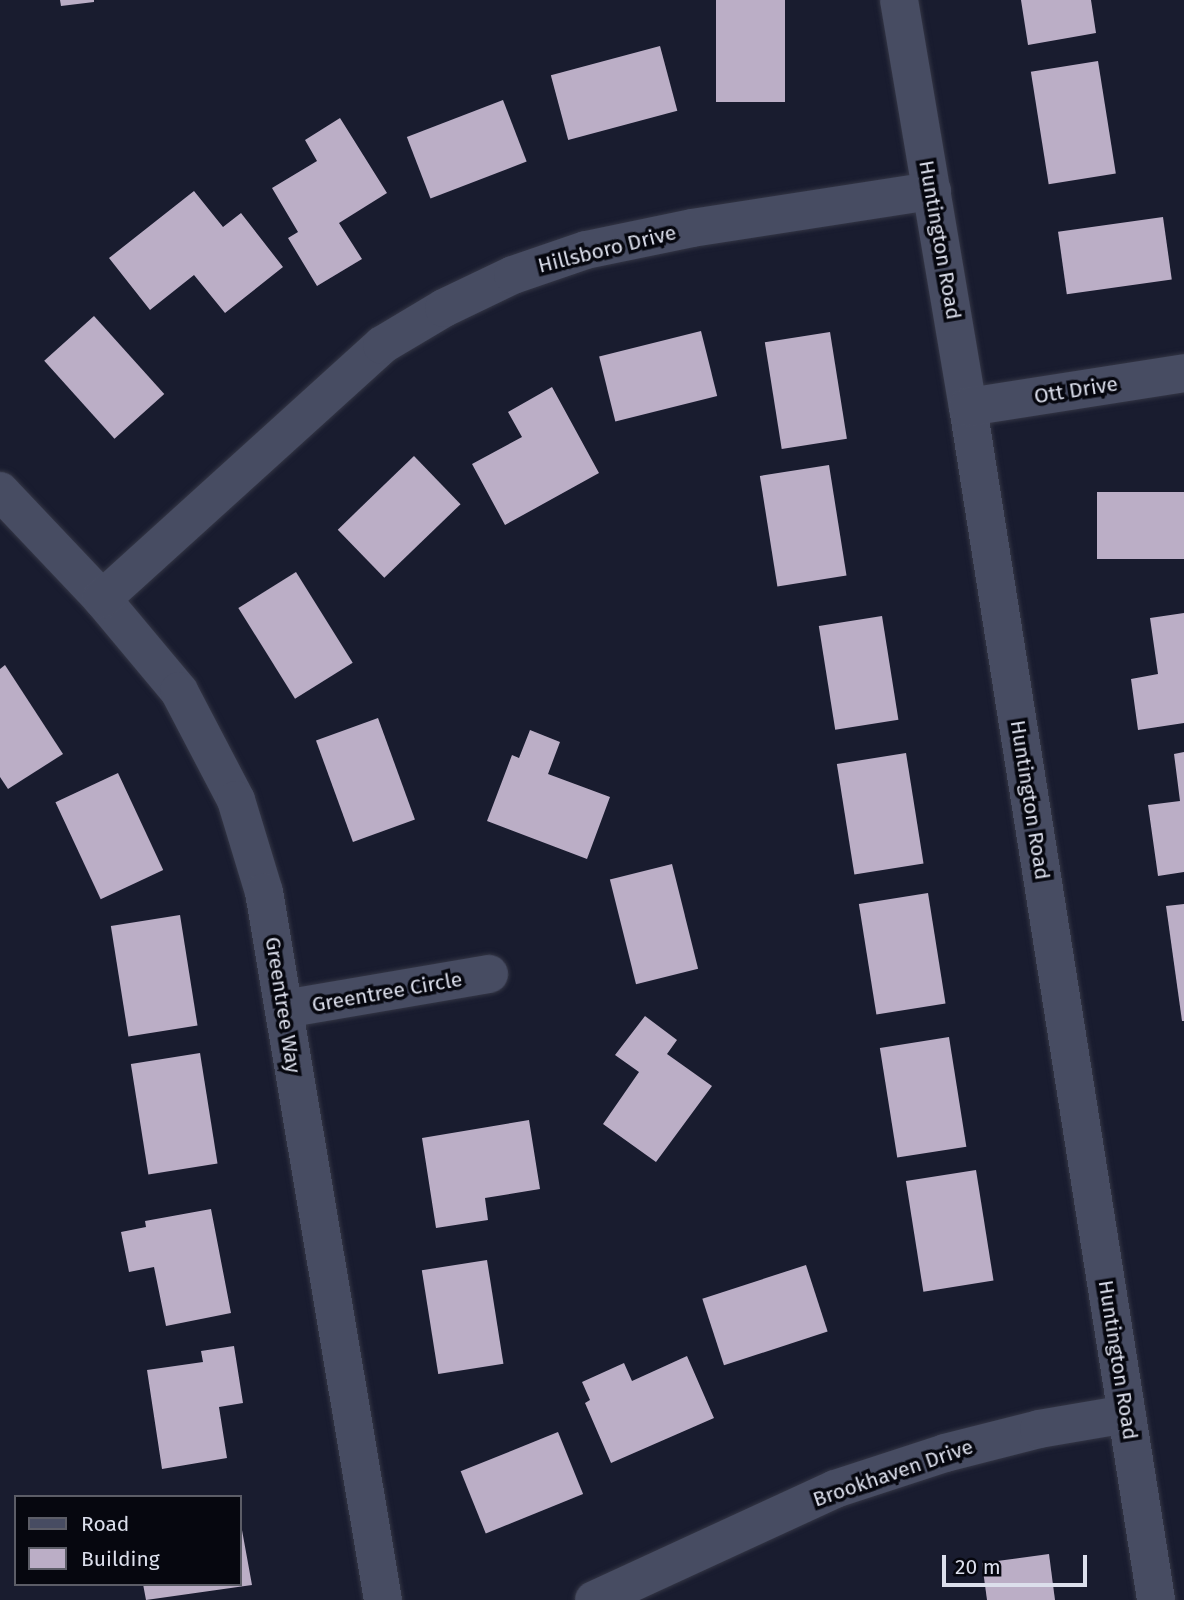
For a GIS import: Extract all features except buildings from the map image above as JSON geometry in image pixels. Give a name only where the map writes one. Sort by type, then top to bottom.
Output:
[{"type":"street","name":"Huntington Road","points":[[899,0],[968,407],[1156,1600]]},
{"type":"street","name":"Hillsboro Drive","points":[[102,599],[382,345],[444,308],[513,275],[586,250],[692,228],[932,191]]},
{"type":"street","name":"Ott Drive","points":[[968,407],[1184,373]]},
{"type":"street","name":"Greentree Way","points":[[0,491],[102,599],[179,691],[236,800],[264,892],[383,1600]]},
{"type":"street","name":"Greentree Circle","points":[[284,1009],[489,974]]},
{"type":"street","name":"Brookhaven Drive","points":[[594,1600],[835,1489],[985,1442],[1039,1429],[1127,1414]]}]
